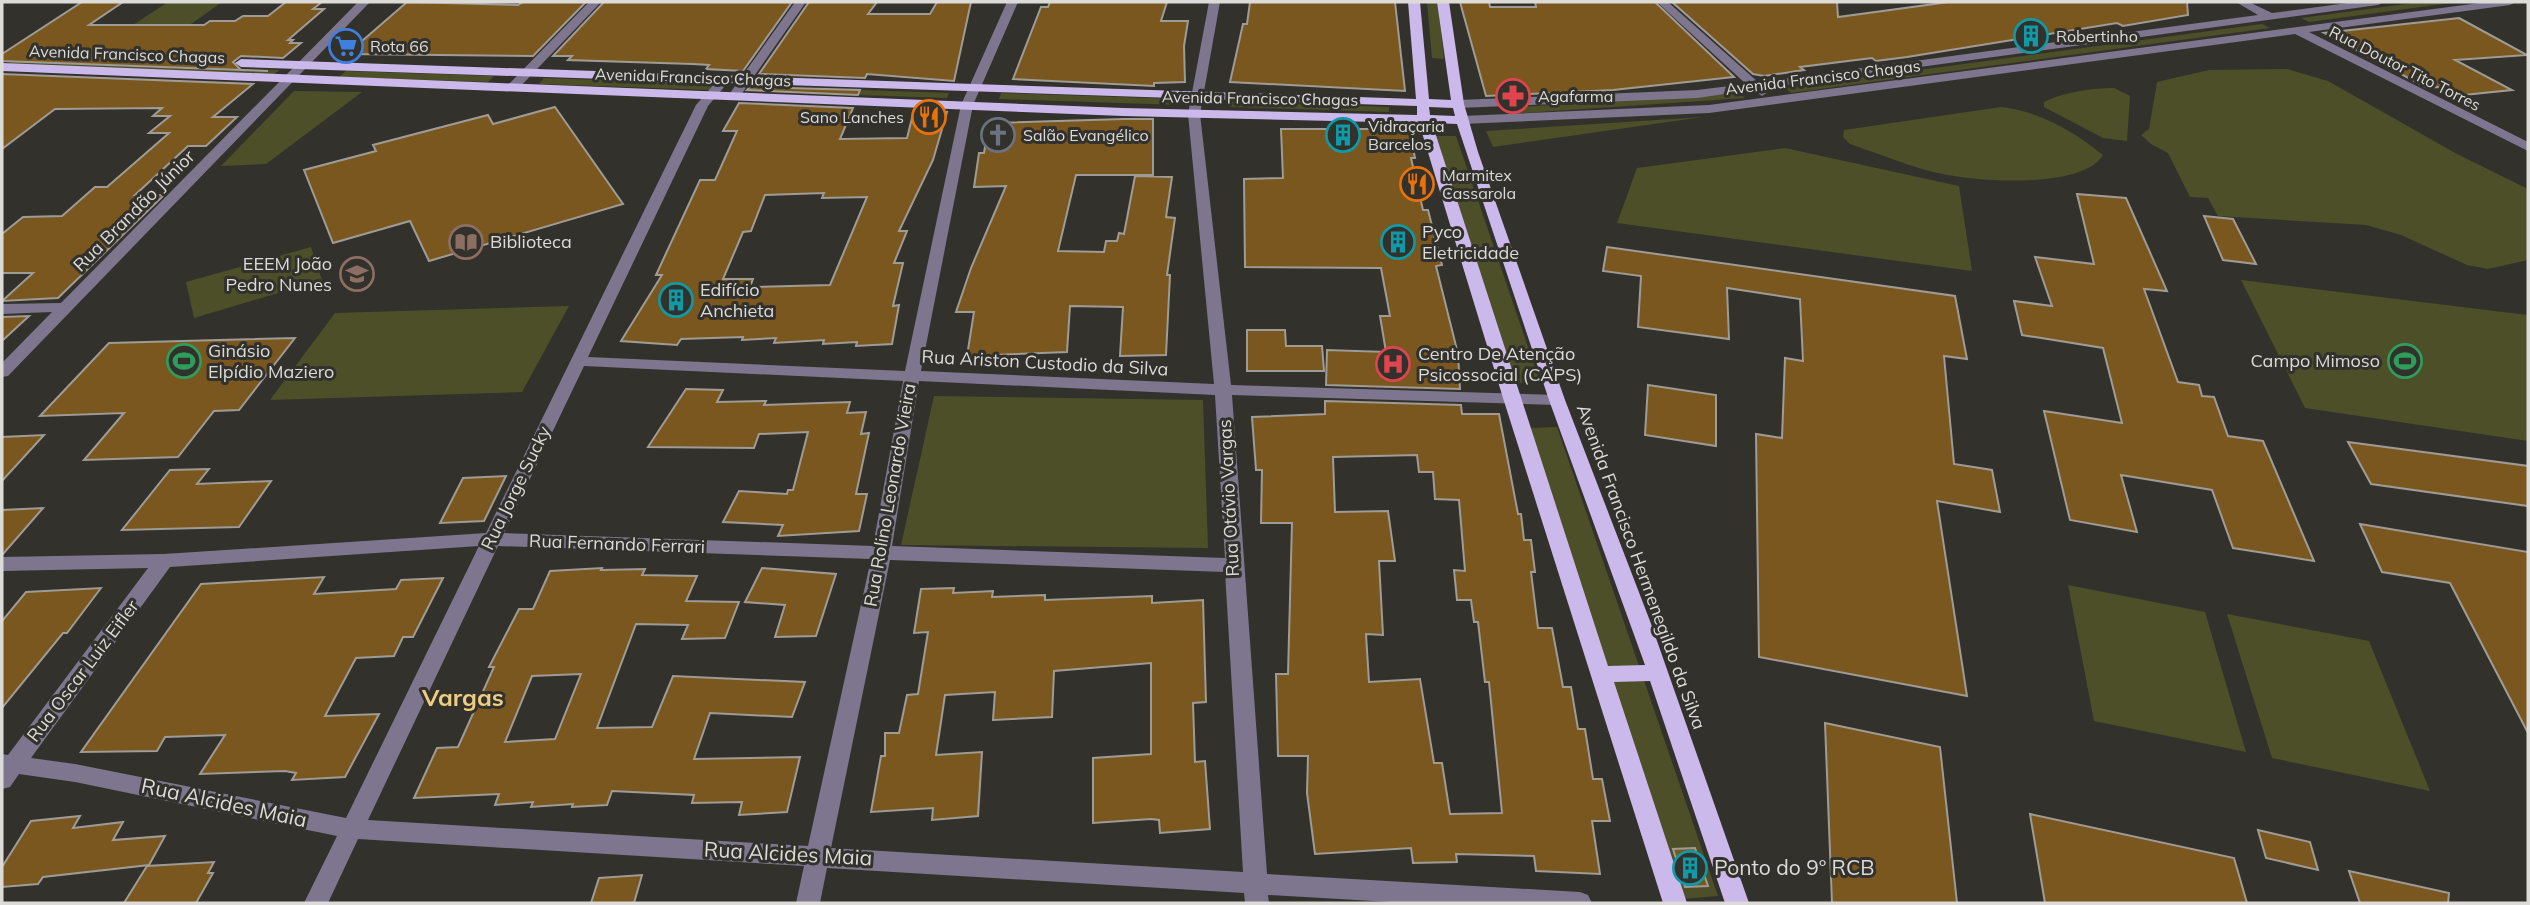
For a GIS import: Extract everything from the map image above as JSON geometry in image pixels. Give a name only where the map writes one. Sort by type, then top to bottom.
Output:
[{"type":"main road","points":[[1414,2],[1423,111],[1511,398],[1675,903]]},
{"type":"main road","name":"Avenida Francisco Hermenegildo da Silva","points":[[1443,2],[1460,112],[1471,152],[1658,673],[1737,903]]},
{"type":"main road","name":"Avenida Francisco Chagas","points":[[2,55],[725,79],[1194,114],[1460,112]]},
{"type":"main road","name":"Avenida Francisco Chagas","points":[[2,67],[734,96],[1196,94],[1423,111]]},
{"type":"main road","points":[[1600,674],[1658,673]]},
{"type":"street","name":"Rua Brandão Júnior","points":[[2,372],[364,2]]},
{"type":"street","points":[[513,87],[595,2]]},
{"type":"street","points":[[734,96],[800,2]]},
{"type":"street","name":"Rua Rolino Leonardo Vieira","points":[[808,903],[881,555],[912,376],[971,96],[1012,2]]},
{"type":"street","name":"Rua Otávio Vargas","points":[[1214,2],[1194,114],[1223,390],[1257,893]]},
{"type":"street","points":[[1662,2],[1773,101]]},
{"type":"street","name":"Rua Doutor Tito Torres","points":[[2241,2],[2528,147]]},
{"type":"street","name":"Avenida Francisco Chagas","points":[[1460,112],[1756,87],[2378,2]]},
{"type":"street","name":"Avenida Francisco Chagas","points":[[1460,112],[1709,109],[2510,2]]},
{"type":"street","name":"Rua Jorge Sucky","points":[[316,903],[702,105],[725,79]]},
{"type":"street","points":[[2,309],[66,307]]},
{"type":"street","name":"Rua Ariston Custodio da Silva","points":[[578,361],[1223,390],[1558,400]]},
{"type":"street","name":"Rua Fernando Ferrari","points":[[2,564],[164,561],[490,539],[881,555],[1233,565]]},
{"type":"street","name":"Rua Oscar Luiz Eifler","points":[[6,769],[164,561]]},
{"type":"street","name":"Rua Alcides Maia","points":[[6,769],[352,829],[819,855],[1257,893],[1580,903]]},
{"type":"green space","points":[[168,2],[222,2],[153,51],[95,50]]},
{"type":"green space","points":[[1427,2],[1438,2],[1444,59],[1432,58]]},
{"type":"green space","points":[[2420,2],[2458,2],[2309,22],[2301,18]]},
{"type":"green space","points":[[2262,24],[2270,28],[1791,93],[1785,88]]},
{"type":"green space","points":[[13,61],[280,70],[274,74],[6,65]]},
{"type":"green space","points":[[2287,69],[2328,81],[2457,154],[2528,189],[2528,260],[2488,269],[2467,265],[2401,235],[2366,225],[2218,216],[2208,198],[2190,197],[2168,153],[2141,135],[2149,129],[2157,82],[2209,70]]},
{"type":"green space","points":[[346,71],[494,76],[488,82],[339,77]]},
{"type":"green space","points":[[544,78],[717,84],[712,90],[539,84]]},
{"type":"green space","points":[[773,87],[949,93],[947,98],[770,92]]},
{"type":"green space","points":[[2114,88],[2130,96],[2127,141],[2103,138],[2044,107],[2044,102],[2069,93]]},
{"type":"green space","points":[[294,91],[362,92],[266,164],[221,166]]},
{"type":"green space","points":[[1001,93],[1181,99],[1179,105],[999,99]]},
{"type":"green space","points":[[1740,93],[1745,98],[1509,114],[1506,108]]},
{"type":"green space","points":[[1230,101],[1389,107],[1389,112],[1229,107]]},
{"type":"green space","points":[[2001,107],[2043,118],[2080,138],[2103,155],[2092,166],[2053,178],[1980,179],[1920,168],[1850,144],[1843,137],[1844,130]]},
{"type":"green space","points":[[1703,117],[1493,147],[1486,131]]},
{"type":"green space","points":[[1436,136],[1456,136],[1540,382],[1515,383]]},
{"type":"green space","points":[[1785,148],[1959,186],[1972,271],[1617,223],[1637,168]]},
{"type":"green space","points":[[311,247],[322,280],[194,318],[186,282]]},
{"type":"green space","name":"Campo Mimoso","points":[[2241,280],[2528,315],[2528,441],[2305,408]]},
{"type":"green space","points":[[569,306],[522,392],[270,400],[335,313]]},
{"type":"green space","points":[[934,396],[1203,400],[1208,548],[901,545]]},
{"type":"green space","points":[[1557,427],[1718,896],[1682,899],[1530,428]]},
{"type":"green space","points":[[2068,585],[2205,612],[2246,752],[2094,721]]},
{"type":"green space","points":[[2227,614],[2369,641],[2430,791],[2272,758]]},
{"type":"building","points":[[82,2],[123,2],[89,25],[204,25],[210,21],[235,21],[243,16],[268,16],[286,2],[322,2],[313,9],[324,9],[288,40],[293,40],[290,43],[301,43],[283,58],[241,56],[233,62],[241,70],[2,61],[2,54]]},
{"type":"building","points":[[407,2],[518,5],[523,2],[586,2],[533,56],[347,54]]},
{"type":"building","points":[[604,2],[792,2],[743,71],[706,69],[709,65],[568,60],[572,56],[553,56]]},
{"type":"building","points":[[809,2],[877,2],[868,14],[930,14],[937,2],[971,2],[954,81],[867,74],[865,78],[759,74]]},
{"type":"building","points":[[1050,2],[1167,2],[1161,21],[1188,21],[1184,46],[1185,82],[1154,83],[1154,86],[1013,79],[1041,7],[1048,7]]},
{"type":"building","points":[[1250,2],[1395,2],[1405,91],[1230,82],[1243,24],[1247,24]]},
{"type":"building","points":[[1460,2],[1489,2],[1490,7],[1536,7],[1535,2],[1655,2],[1734,77],[1613,90],[1486,96]]},
{"type":"building","points":[[1672,2],[1837,2],[1838,17],[1949,2],[2187,2],[2188,15],[2123,26],[2117,23],[1907,57],[1876,61],[1872,58],[1800,67],[1804,70],[1764,76],[1753,74]]},
{"type":"building","points":[[2459,18],[2527,55],[2455,60],[2512,90],[2454,96],[2438,87],[2427,88],[2324,33]]},
{"type":"building","points":[[2,74],[253,84],[213,117],[237,117],[206,146],[188,146],[135,195],[164,195],[58,298],[2,301],[33,273],[2,273],[2,234],[23,217],[62,216],[95,187],[107,187],[169,133],[149,133],[170,116],[153,116],[162,108],[55,109],[2,149]]},
{"type":"building","points":[[750,87],[860,90],[858,95],[747,90]]},
{"type":"building","points":[[739,103],[853,108],[840,139],[907,138],[914,110],[947,112],[933,160],[899,231],[907,231],[894,263],[903,263],[893,306],[899,305],[892,344],[823,344],[824,340],[774,343],[776,338],[742,340],[743,337],[681,339],[677,345],[621,341],[662,275],[656,275],[700,180],[715,180],[737,131],[723,131]],"holes":[[[824,193],[822,198],[867,197],[830,285],[750,287],[753,279],[723,279],[743,232],[751,231],[765,195]]]},
{"type":"building","points":[[555,107],[623,204],[429,261],[410,221],[333,243],[304,170],[376,151],[373,145],[488,115],[493,124]]},
{"type":"building","points":[[1153,119],[1153,175],[1076,175],[1058,251],[1104,252],[1106,241],[1117,241],[1119,233],[1124,234],[1135,176],[1172,177],[1166,217],[1175,218],[1167,275],[1170,275],[1166,355],[1120,356],[1123,307],[1070,306],[1067,352],[967,356],[974,312],[956,312],[971,268],[1006,186],[974,187],[979,153],[984,153],[989,123]]},
{"type":"building","points":[[1281,129],[1409,129],[1415,158],[1411,158],[1423,210],[1428,210],[1442,265],[1436,266],[1458,354],[1460,389],[1326,385],[1327,350],[1386,352],[1380,316],[1390,316],[1381,268],[1245,267],[1244,179],[1283,178]]},
{"type":"building","points":[[2077,194],[2126,198],[2167,291],[2144,289],[2178,382],[2199,385],[2202,396],[2214,397],[2228,436],[2263,441],[2314,561],[2233,548],[2212,490],[2121,475],[2137,532],[2070,520],[2044,411],[2122,423],[2103,348],[2022,335],[2014,301],[2052,306],[2035,257],[2094,264]]},
{"type":"building","points":[[2204,216],[2233,219],[2256,264],[2223,260]]},
{"type":"building","points":[[1607,247],[1955,296],[1967,359],[1944,356],[1954,464],[1992,470],[2000,512],[1937,501],[1967,696],[1759,657],[1756,434],[1782,438],[1785,358],[1803,361],[1800,299],[1727,288],[1729,339],[1638,327],[1641,276],[1603,271]]},
{"type":"building","points":[[29,316],[2,341],[2,317]]},
{"type":"building","points":[[1247,330],[1285,330],[1286,346],[1322,346],[1324,371],[1247,371]]},
{"type":"building","name":"Ginásio Elpídio Maziero","points":[[295,338],[239,410],[214,411],[178,457],[84,460],[124,413],[40,416],[109,343]]},
{"type":"building","points":[[1648,385],[1716,395],[1716,446],[1645,435]]},
{"type":"building","points":[[686,389],[723,390],[717,402],[766,401],[764,405],[850,402],[847,413],[866,412],[861,434],[869,433],[856,494],[867,494],[859,531],[778,536],[783,525],[723,522],[739,491],[787,494],[788,490],[793,490],[808,432],[759,434],[754,448],[648,447]]},
{"type":"building","points":[[1325,401],[1461,405],[1462,414],[1499,414],[1518,514],[1521,514],[1524,540],[1531,540],[1535,572],[1531,572],[1538,628],[1552,628],[1563,687],[1571,687],[1578,729],[1585,729],[1593,779],[1602,779],[1610,821],[1592,821],[1600,874],[1536,871],[1534,856],[1456,854],[1457,862],[1413,863],[1411,848],[1315,854],[1307,793],[1308,756],[1278,756],[1276,674],[1288,674],[1292,523],[1261,523],[1262,470],[1256,470],[1252,417],[1325,414]],"holes":[[[1417,455],[1419,472],[1433,472],[1435,499],[1459,500],[1465,571],[1454,570],[1457,600],[1471,600],[1474,622],[1478,622],[1485,682],[1489,682],[1502,813],[1450,814],[1442,763],[1434,763],[1420,679],[1369,682],[1366,634],[1383,635],[1379,561],[1395,561],[1388,511],[1335,512],[1333,457]]]},
{"type":"building","points":[[44,435],[2,481],[2,437]]},
{"type":"building","points":[[2348,442],[2528,466],[2528,506],[2371,484]]},
{"type":"building","points":[[209,469],[197,484],[271,481],[239,527],[122,530],[170,470]]},
{"type":"building","points":[[506,476],[484,521],[440,523],[463,478]]},
{"type":"building","points":[[43,508],[3,554],[2,554],[2,510]]},
{"type":"building","points":[[2360,524],[2528,552],[2528,733],[2450,583],[2382,572]]},
{"type":"building","points":[[762,568],[836,574],[816,636],[775,637],[785,605],[745,602]]},
{"type":"building","points":[[645,569],[642,575],[697,576],[686,601],[739,602],[725,638],[682,639],[688,625],[636,624],[597,728],[652,727],[673,676],[805,682],[792,717],[710,713],[694,759],[800,757],[787,812],[739,815],[742,802],[692,803],[694,795],[612,791],[607,805],[572,807],[573,804],[531,807],[533,802],[495,805],[499,794],[414,798],[437,748],[458,747],[494,667],[489,667],[519,609],[533,609],[550,571]],"holes":[[[581,674],[555,739],[505,742],[532,676]]]},
{"type":"building","points":[[324,577],[314,594],[396,589],[401,580],[443,578],[413,637],[403,637],[394,656],[356,658],[325,716],[379,714],[345,777],[292,780],[296,773],[285,771],[200,774],[225,735],[165,737],[157,751],[81,752],[201,584]]},
{"type":"building","points":[[101,588],[67,633],[63,633],[2,708],[2,621],[26,592]]},
{"type":"building","points":[[954,588],[953,593],[993,591],[992,597],[1045,595],[1045,600],[1152,596],[1152,603],[1203,600],[1206,702],[1193,703],[1195,762],[1205,761],[1210,829],[1160,833],[1159,820],[1151,819],[1093,823],[1093,758],[1151,754],[1151,663],[1054,671],[1052,717],[993,720],[995,692],[945,695],[936,755],[982,752],[978,816],[932,820],[933,808],[871,812],[881,756],[885,756],[885,733],[899,733],[907,695],[918,694],[928,632],[914,633],[921,589]]},
{"type":"building","points":[[1825,723],[1940,747],[1957,903],[1832,903]]},
{"type":"building","points":[[2030,814],[2234,858],[2247,903],[2045,903]]},
{"type":"building","points":[[80,816],[73,828],[123,822],[113,840],[165,836],[149,865],[43,877],[38,884],[2,887],[2,867],[31,821]]},
{"type":"building","points":[[2258,830],[2310,842],[2318,870],[2266,858]]},
{"type":"building","name":"Ponto do 9º RCB","points":[[1695,848],[1708,886],[1685,887],[1673,849]]},
{"type":"building","points":[[214,862],[208,873],[213,873],[196,903],[124,903],[147,866]]},
{"type":"building","points":[[2349,871],[2449,893],[2448,903],[2360,903]]},
{"type":"building","points":[[642,875],[634,903],[591,903],[599,878]]},
{"type":"place","name":"Robertinho","points":[[2031,36]]},
{"type":"place","name":"Rota 66","points":[[346,46]]},
{"type":"place","name":"Agafarma","points":[[1513,96]]},
{"type":"place","name":"Sano Lanches","points":[[929,117]]},
{"type":"place","name":"Salão Evangélico","points":[[998,135]]},
{"type":"place","name":"Vidraçaria Barcelos","points":[[1343,135]]},
{"type":"place","name":"Marmitex Cassarola","points":[[1417,184]]},
{"type":"place","name":"Biblioteca","points":[[466,242]]},
{"type":"place","name":"Pyco Eletricidade","points":[[1398,242]]},
{"type":"place","name":"EEEM João Pedro Nunes","points":[[357,274]]},
{"type":"place","name":"Edifício Anchieta","points":[[676,300]]},
{"type":"place","name":"Ginásio Elpídio Maziero","points":[[184,361]]},
{"type":"place","name":"Campo Mimoso","points":[[2405,361]]},
{"type":"place","name":"Centro De Atenção Psicossocial (CAPS)","points":[[1393,364]]},
{"type":"place","name":"Ponto do 9º RCB","points":[[1690,868]]},
{"type":"district","name":"Vargas","points":[[463,698]]}]
